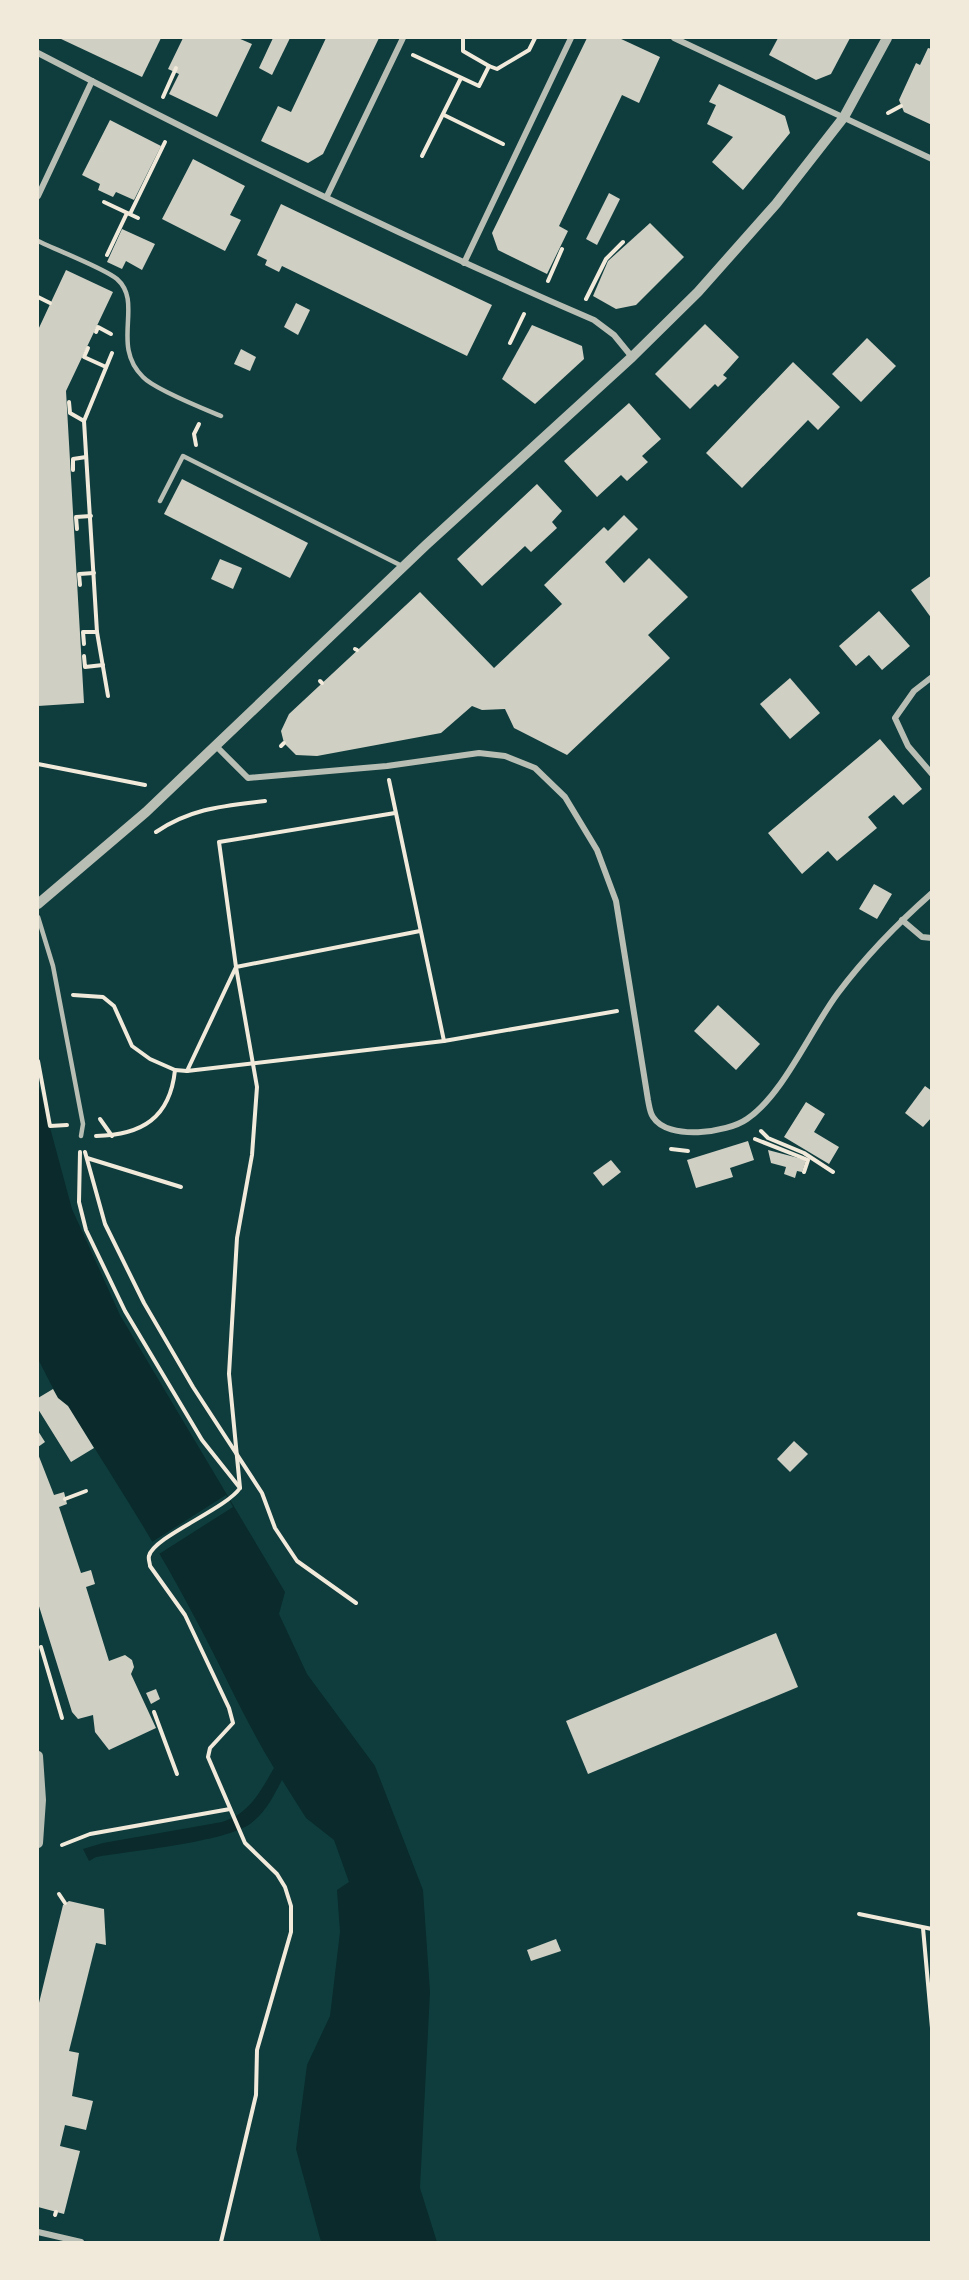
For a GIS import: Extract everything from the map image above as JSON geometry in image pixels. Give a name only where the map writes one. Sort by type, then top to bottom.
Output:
[{"type":"street","points":[[327,196],[404,38]]},
{"type":"street","points":[[464,263],[572,38]]},
{"type":"street","points":[[674,38],[818,108],[844,117],[932,159]]},
{"type":"street","points":[[38,904],[120,836],[217,747],[404,567],[632,357],[698,292],[776,204],[844,117],[887,38]]},
{"type":"street","points":[[38,53],[193,133],[464,263],[597,322],[614,335],[632,357]]},
{"type":"street","points":[[38,196],[92,81]]},
{"type":"street","points":[[932,677],[914,691],[895,718],[908,746],[932,774]]},
{"type":"street","points":[[217,747],[248,777],[387,766],[472,754],[505,756],[535,768],[565,797],[597,850],[616,901],[648,1100],[654,1119],[673,1131],[698,1133],[747,1120],[769,1098],[838,993],[902,920],[932,893]]},
{"type":"street","points":[[902,920],[922,936],[932,938]]},
{"type":"street","points":[[38,1756],[41,1800],[38,1843]]},
{"type":"street","points":[[38,2232],[81,2242]]},
{"type":"lane","points":[[38,242],[117,279],[127,293],[129,354],[144,379],[221,416]]},
{"type":"lane","points":[[160,501],[183,456],[404,567]]},
{"type":"lane","points":[[38,917],[49,951],[83,1124],[81,1136]]},
{"type":"path","points":[[463,38],[463,51],[497,69],[529,50],[535,38]]},
{"type":"path","points":[[399,48],[479,86],[489,66]]},
{"type":"path","points":[[164,97],[176,68]]},
{"type":"path","points":[[422,156],[461,78]]},
{"type":"path","points":[[888,113],[901,106]]},
{"type":"path","points":[[444,115],[517,150]]},
{"type":"path","points":[[105,260],[165,142]]},
{"type":"path","points":[[104,202],[138,218]]},
{"type":"path","points":[[586,299],[606,259],[623,242]]},
{"type":"path","points":[[548,281],[562,249]]},
{"type":"path","points":[[38,297],[50,303]]},
{"type":"path","points":[[510,343],[524,314]]},
{"type":"path","points":[[108,696],[97,632],[84,421],[118,338],[127,326]]},
{"type":"path","points":[[96,332],[98,327],[118,338]]},
{"type":"path","points":[[88,348],[84,357],[106,367]]},
{"type":"path","points":[[69,402],[70,413],[84,421]]},
{"type":"path","points":[[192,461],[197,452],[194,434],[206,410]]},
{"type":"path","points":[[73,470],[73,459],[86,457]]},
{"type":"path","points":[[77,529],[76,517],[91,516]]},
{"type":"path","points":[[80,585],[79,574],[94,573]]},
{"type":"path","points":[[84,644],[83,632],[97,632]]},
{"type":"path","points":[[84,656],[84,667],[103,665]]},
{"type":"path","points":[[38,764],[145,785]]},
{"type":"path","points":[[387,766],[444,1041]]},
{"type":"path","points":[[156,832],[176,818],[200,810],[266,801]]},
{"type":"path","points":[[221,2242],[256,2095],[257,2050],[291,1932],[291,1906],[285,1887],[277,1874],[246,1843],[238,1830],[208,1757],[210,1748],[233,1723],[230,1708],[185,1615],[150,1566],[149,1556],[154,1548],[234,1498],[240,1488],[229,1374],[237,1238],[252,1155],[257,1087],[236,967],[219,842],[395,813]]},
{"type":"path","points":[[236,967],[420,931]]},
{"type":"path","points":[[187,1071],[236,967]]},
{"type":"path","points":[[57,994],[103,997],[114,1006],[132,1046],[150,1059],[175,1070],[187,1071],[254,1065],[444,1041],[622,1010]]},
{"type":"path","points":[[38,1061],[50,1126],[83,1124]]},
{"type":"path","points":[[81,1136],[128,1133],[149,1124],[173,1093],[175,1070]]},
{"type":"path","points":[[761,1131],[768,1137],[804,1153],[833,1172]]},
{"type":"path","points":[[81,1136],[105,1224],[144,1302],[194,1387],[238,1452],[262,1493],[274,1528],[297,1561],[356,1603]]},
{"type":"path","points":[[81,1136],[78,1202],[86,1230],[125,1311],[202,1440],[240,1488]]},
{"type":"path","points":[[755,1139],[808,1160],[804,1172]]},
{"type":"path","points":[[86,1157],[181,1187]]},
{"type":"path","points":[[65,1499],[86,1491]]},
{"type":"path","points":[[41,1647],[62,1718]]},
{"type":"path","points":[[154,1713],[177,1774]]},
{"type":"path","points":[[62,1845],[90,1834],[230,1809]]},
{"type":"path","points":[[59,1893],[65,1903]]},
{"type":"path","points":[[859,1914],[932,1929]]},
{"type":"path","points":[[922,1928],[932,2028]]},
{"type":"water","points":[[38,1083],[72,1209],[120,1315],[285,1592],[279,1614],[307,1674],[375,1766],[423,1890],[430,1992],[420,2188],[437,2242],[321,2242],[296,2149],[307,2065],[330,2016],[340,1932],[337,1890],[349,1882],[334,1840],[306,1818],[282,1780],[269,1804],[250,1824],[238,1830],[200,1841],[96,1857],[89,1861],[83,1849],[103,1843],[222,1822],[232,1818],[253,1801],[274,1768],[165,1564],[68,1406],[58,1398],[38,1359]]},
{"type":"pier","points":[[226,1495],[233,1507],[159,1554],[152,1542]]},
{"type":"building","points":[[59,38],[161,38],[142,77]]},
{"type":"building","points":[[183,38],[238,38],[252,44],[217,117],[169,94],[179,74],[168,69]]},
{"type":"building","points":[[273,38],[290,38],[272,75],[259,68]]},
{"type":"building","points":[[326,38],[379,38],[323,154],[308,163],[261,141],[278,106],[291,112]]},
{"type":"building","points":[[587,38],[619,38],[660,57],[639,103],[622,95],[559,226],[568,231],[547,274],[498,250],[492,233]]},
{"type":"building","points":[[778,38],[850,38],[831,74],[816,80],[769,55]]},
{"type":"building","points":[[928,48],[932,49],[932,125],[904,112],[899,100],[916,63],[920,65]]},
{"type":"building","points":[[719,84],[785,116],[790,133],[743,190],[712,162],[733,137],[707,124],[716,105],[709,102]]},
{"type":"building","points":[[110,120],[161,146],[134,200],[116,192],[113,197],[98,190],[100,184],[82,175]]},
{"type":"building","points":[[193,159],[245,186],[230,215],[241,220],[225,251],[162,219]]},
{"type":"building","points":[[609,193],[620,199],[597,245],[586,239]]},
{"type":"building","points":[[281,204],[492,305],[467,356],[282,266],[279,272],[265,265],[267,260],[257,255]]},
{"type":"building","points":[[650,223],[684,257],[636,305],[616,309],[593,296],[608,261]]},
{"type":"building","points":[[122,229],[155,244],[142,270],[126,261],[122,269],[107,262]]},
{"type":"building","points":[[66,270],[113,292],[66,391],[84,703],[38,706],[38,330]]},
{"type":"building","points":[[296,303],[310,310],[298,335],[284,327]]},
{"type":"building","points":[[705,324],[739,357],[723,375],[727,378],[718,387],[715,384],[690,409],[655,374]]},
{"type":"building","points":[[532,325],[582,346],[584,359],[535,404],[502,379]]},
{"type":"building","points":[[867,338],[896,366],[861,402],[832,374]]},
{"type":"building","points":[[241,349],[256,357],[250,371],[234,364]]},
{"type":"building","points":[[793,362],[840,407],[818,430],[808,420],[742,488],[706,453]]},
{"type":"building","points":[[629,403],[661,439],[642,456],[648,462],[627,481],[621,475],[597,497],[564,461]]},
{"type":"building","points":[[182,479],[308,543],[290,578],[164,514]]},
{"type":"building","points":[[537,484],[562,511],[552,522],[557,528],[531,552],[525,546],[482,586],[457,559]]},
{"type":"building","points":[[624,515],[638,529],[605,562],[624,583],[649,558],[688,597],[648,635],[670,658],[567,755],[514,728],[505,709],[482,710],[472,706],[441,733],[317,756],[296,755],[284,743],[281,731],[289,714],[420,592],[494,668],[562,604],[544,585],[604,527],[608,531]]},
{"type":"building","points":[[220,559],[242,568],[233,589],[211,579]]},
{"type":"building","points":[[932,575],[932,619],[911,590]]},
{"type":"building","points":[[879,611],[910,646],[882,670],[869,655],[856,666],[839,646]]},
{"type":"building","points":[[790,678],[820,713],[790,739],[760,704]]},
{"type":"building","points":[[880,739],[922,789],[903,805],[894,795],[868,817],[877,828],[837,861],[828,851],[802,874],[768,833]]},
{"type":"building","points":[[874,884],[892,894],[877,919],[859,909]]},
{"type":"building","points":[[718,1005],[760,1044],[736,1070],[694,1031]]},
{"type":"building","points":[[925,1086],[932,1091],[932,1117],[923,1127],[905,1113]]},
{"type":"building","points":[[806,1102],[825,1114],[814,1132],[839,1147],[829,1164],[784,1137]]},
{"type":"building","points":[[748,1141],[754,1160],[730,1168],[733,1177],[696,1188],[687,1160]]},
{"type":"building","points":[[768,1150],[806,1160],[802,1172],[797,1171],[795,1178],[784,1174],[786,1167],[771,1163]]},
{"type":"building","points":[[611,1160],[621,1172],[603,1186],[593,1173]]},
{"type":"building","points":[[53,1389],[58,1398],[68,1406],[94,1448],[71,1462],[38,1409],[38,1398]]},
{"type":"building","points":[[38,1431],[45,1442],[38,1447]]},
{"type":"building","points":[[794,1441],[808,1454],[790,1472],[777,1459]]},
{"type":"building","points":[[38,1454],[54,1495],[64,1492],[67,1504],[59,1507],[81,1573],[91,1570],[95,1584],[86,1587],[109,1661],[125,1655],[132,1660],[134,1667],[131,1674],[156,1728],[109,1750],[95,1732],[93,1715],[78,1719],[72,1712],[38,1603]]},
{"type":"building","points":[[776,1633],[798,1687],[588,1774],[566,1721]]},
{"type":"building","points":[[156,1689],[160,1699],[151,1704],[146,1693]]},
{"type":"building","points":[[69,1901],[104,1909],[106,1945],[96,1943],[69,2051],[79,2053],[72,2096],[93,2101],[86,2130],[65,2125],[60,2146],[80,2151],[64,2214],[38,2207],[38,2007],[63,1905]]},
{"type":"building","points":[[556,1939],[561,1951],[531,1961],[527,1950]]}]
